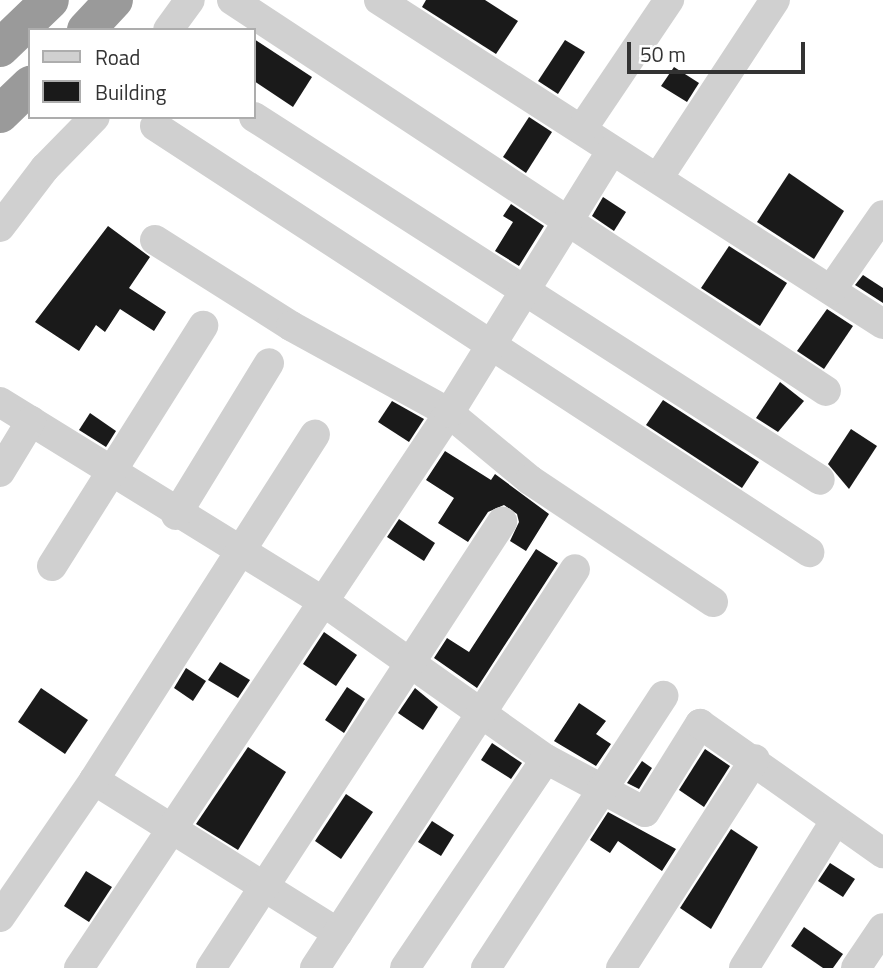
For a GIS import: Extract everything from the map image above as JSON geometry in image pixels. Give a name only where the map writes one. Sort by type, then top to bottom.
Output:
[{"type":"highway","points":[[0,48],[50,0]]},
{"type":"highway","points":[[88,28],[114,0]]},
{"type":"highway","points":[[0,114],[28,87]]},
{"type":"street","points":[[169,28],[190,0]]},
{"type":"street","points":[[232,0],[826,391]]},
{"type":"street","points":[[379,0],[883,324]]},
{"type":"street","points":[[582,129],[669,0]]},
{"type":"street","points":[[658,178],[775,0]]},
{"type":"street","points":[[256,118],[820,480]]},
{"type":"street","points":[[0,227],[45,168],[93,119]]},
{"type":"street","points":[[155,127],[488,348],[809,552]]},
{"type":"street","points":[[79,968],[176,829],[449,413],[612,150]]},
{"type":"street","points":[[831,290],[883,215]]},
{"type":"street","points":[[155,240],[291,326],[449,413],[530,480],[713,602]]},
{"type":"street","points":[[52,566],[113,473],[203,326]]},
{"type":"street","points":[[176,514],[269,363]]},
{"type":"street","points":[[0,402],[176,514],[241,549],[324,602],[408,660],[477,713],[546,759],[645,812],[700,724],[755,759],[834,823],[883,853]]},
{"type":"street","points":[[0,472],[31,421]]},
{"type":"street","points":[[0,917],[94,780],[315,435]]},
{"type":"street","points":[[211,968],[261,884],[502,522]]},
{"type":"street","points":[[315,968],[477,713],[575,569]]},
{"type":"street","points":[[486,968],[605,790],[663,696]]},
{"type":"street","points":[[405,968],[546,759]]},
{"type":"street","points":[[621,968],[755,759]]},
{"type":"street","points":[[94,780],[338,933]]},
{"type":"street","points":[[744,968],[834,823]]},
{"type":"street","points":[[856,968],[883,928]]},
{"type":"building","points":[[426,0],[485,0],[518,21],[496,54],[422,7]]},
{"type":"building","points":[[256,40],[312,77],[293,107],[256,82]]},
{"type":"building","points":[[565,40],[585,52],[558,94],[538,81]]},
{"type":"building","points":[[674,67],[699,83],[687,102],[661,86]]},
{"type":"building","points":[[529,117],[552,132],[526,173],[503,157]]},
{"type":"building","points":[[789,173],[844,211],[814,259],[757,222]]},
{"type":"building","points":[[603,197],[626,212],[614,231],[592,216]]},
{"type":"building","points":[[511,204],[544,226],[519,266],[495,251],[513,222],[503,216]]},
{"type":"building","points":[[108,226],[150,257],[129,288],[166,312],[154,331],[120,309],[105,332],[96,325],[79,351],[35,322]]},
{"type":"building","points":[[729,246],[787,283],[760,326],[701,288]]},
{"type":"building","points":[[863,275],[883,288],[883,303],[855,285]]},
{"type":"building","points":[[827,309],[853,326],[824,369],[797,351]]},
{"type":"building","points":[[780,382],[804,401],[778,432],[756,418]]},
{"type":"building","points":[[663,400],[759,462],[742,488],[646,425]]},
{"type":"building","points":[[392,401],[424,419],[409,442],[378,422]]},
{"type":"building","points":[[90,413],[116,431],[106,447],[79,430]]},
{"type":"building","points":[[851,429],[877,446],[849,489],[828,464]]},
{"type":"building","points":[[445,451],[491,480],[495,474],[549,514],[526,551],[510,541],[519,522],[517,514],[504,505],[488,512],[468,542],[438,523],[454,498],[426,480]]},
{"type":"building","points":[[399,519],[435,543],[424,561],[387,537]]},
{"type":"building","points":[[536,549],[558,563],[477,688],[434,658],[447,638],[469,652]]},
{"type":"building","points":[[324,632],[357,655],[336,686],[303,664]]},
{"type":"building","points":[[220,662],[250,680],[238,698],[208,680]]},
{"type":"building","points":[[186,668],[206,681],[193,701],[174,688]]},
{"type":"building","points":[[347,687],[365,699],[344,733],[325,720]]},
{"type":"building","points":[[41,688],[88,720],[65,754],[18,722]]},
{"type":"building","points":[[415,688],[438,707],[423,730],[398,713]]},
{"type":"building","points":[[579,703],[606,721],[596,734],[611,744],[596,766],[554,741]]},
{"type":"building","points":[[492,743],[522,763],[511,779],[481,760]]},
{"type":"building","points":[[248,747],[286,772],[238,850],[196,824]]},
{"type":"building","points":[[705,749],[730,766],[704,807],[679,790]]},
{"type":"building","points":[[642,761],[652,768],[639,789],[627,783]]},
{"type":"building","points":[[346,794],[373,812],[341,859],[315,841]]},
{"type":"building","points":[[608,812],[676,849],[662,871],[618,841],[610,853],[590,840]]},
{"type":"building","points":[[432,821],[454,835],[441,856],[418,842]]},
{"type":"building","points":[[731,829],[758,847],[711,929],[680,908]]},
{"type":"building","points":[[830,863],[855,879],[843,897],[818,881]]},
{"type":"building","points":[[86,871],[112,887],[89,922],[64,906]]},
{"type":"building","points":[[804,927],[843,954],[833,968],[823,968],[791,946]]}]
